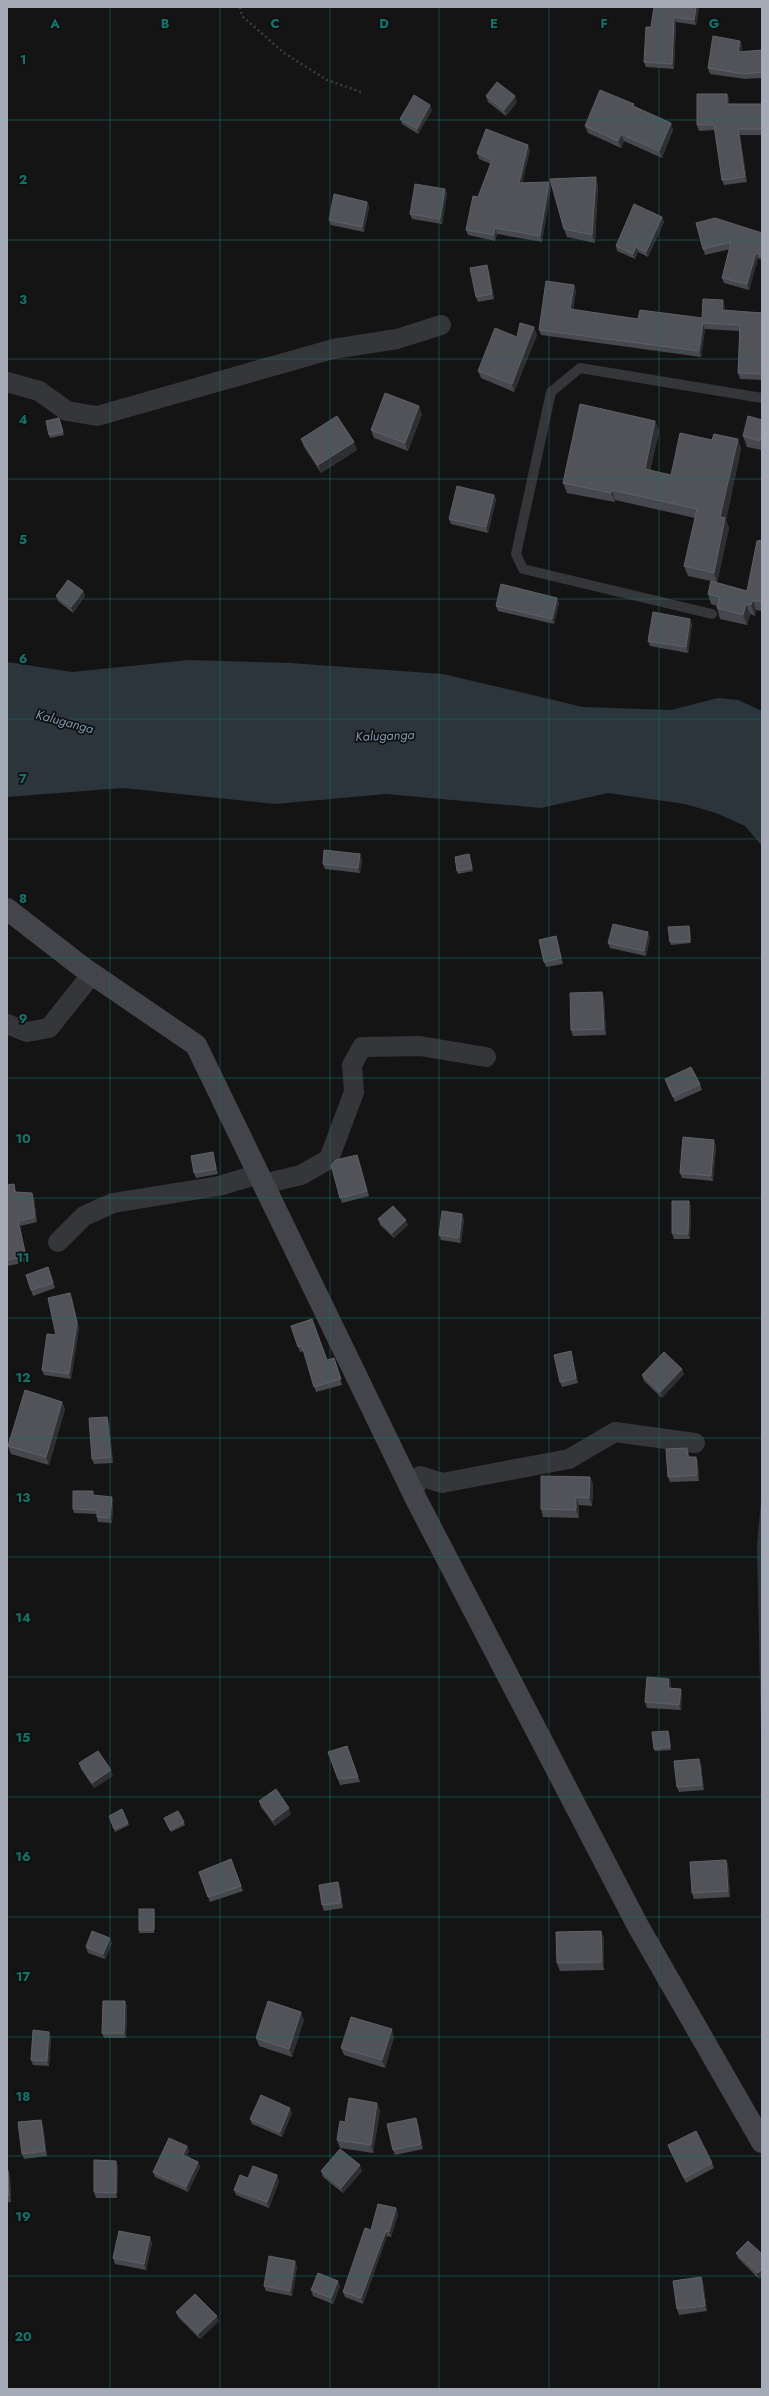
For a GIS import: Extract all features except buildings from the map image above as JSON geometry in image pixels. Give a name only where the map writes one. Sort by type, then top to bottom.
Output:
[{"type":"street","points":[[7,382],[39,391],[67,412],[96,416],[333,349],[397,340],[441,325]]},
{"type":"street","points":[[7,909],[92,974],[196,1045],[413,1492],[638,1926],[762,2142]]},
{"type":"street","points":[[7,1024],[27,1032],[49,1028],[92,974]]},
{"type":"street","points":[[58,1242],[84,1216],[113,1202],[261,1179],[301,1175],[329,1159],[354,1092],[352,1065],[362,1047],[420,1046],[486,1057]]},
{"type":"street","points":[[413,1492],[420,1476],[442,1483],[569,1460],[615,1432],[694,1443]]},
{"type":"lane","points":[[712,614],[523,569],[516,554],[550,392],[580,368],[762,398]]},
{"type":"path","points":[[240,7],[242,16],[284,53],[327,80],[360,92]]},
{"type":"water","name":"Kaluganga","points":[[189,660],[290,663],[443,674],[583,707],[671,710],[718,698],[738,700],[762,711],[762,846],[745,826],[716,813],[685,804],[608,793],[541,808],[386,794],[275,804],[123,788],[7,797],[7,662],[72,672]]},
{"type":"water","points":[[762,1490],[762,1779],[757,1546]]}]
